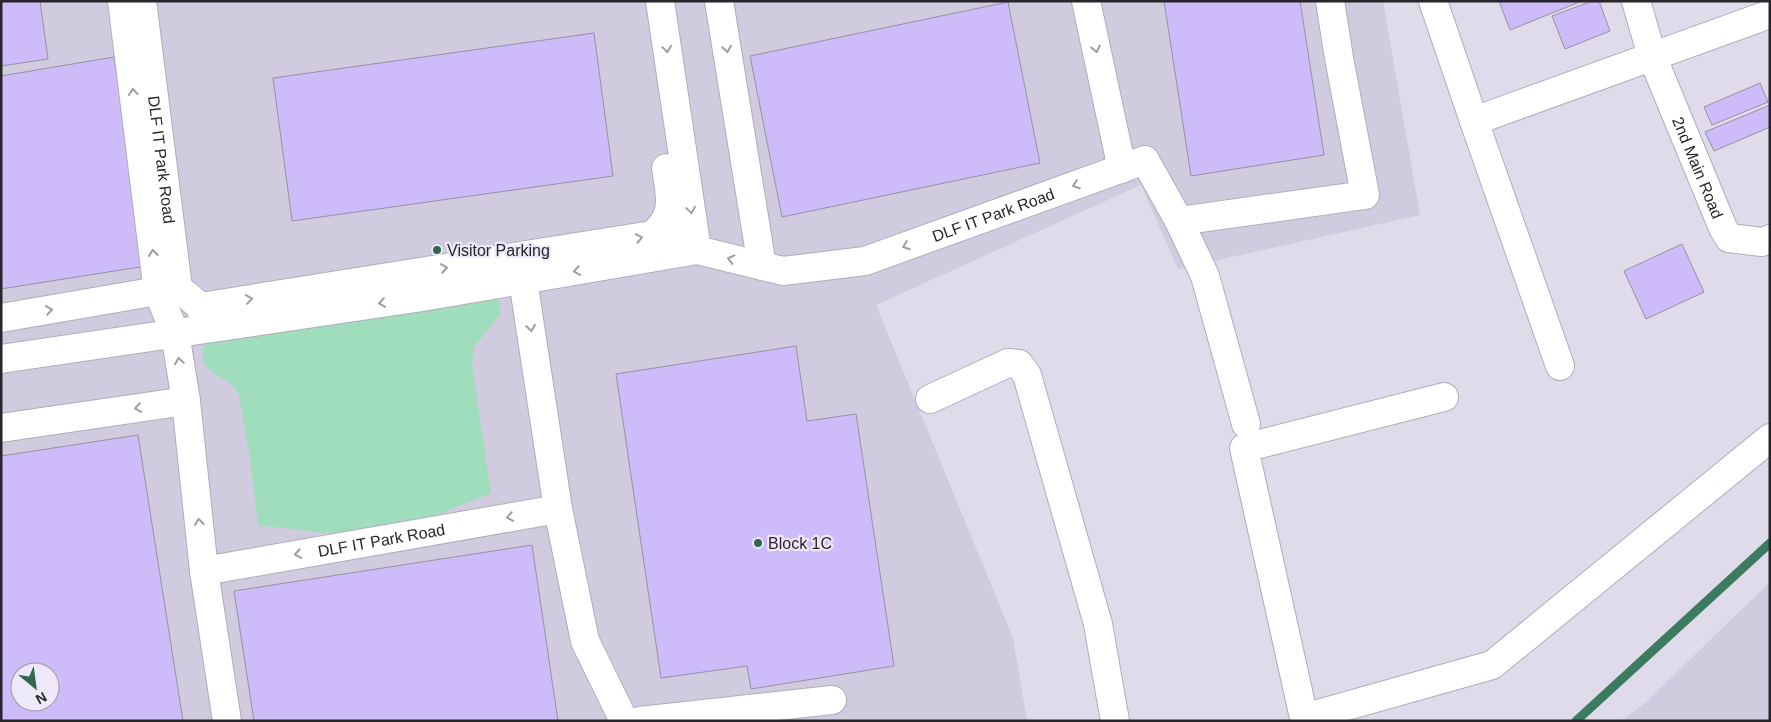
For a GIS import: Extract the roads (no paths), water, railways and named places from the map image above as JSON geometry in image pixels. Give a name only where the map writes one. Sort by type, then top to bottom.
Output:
[{"type":"street","name":"DLF IT Park Road","points":[[122,1],[186,401],[204,571],[226,721]]},
{"type":"street","name":"DLF IT Park Road","points":[[142,1],[168,290]]},
{"type":"street","points":[[642,1],[671,204],[664,226]]},
{"type":"street","points":[[660,1],[697,250]]},
{"type":"street","points":[[719,1],[762,266]]},
{"type":"street","points":[[1086,1],[1133,165],[1179,221],[1205,276],[1246,424]]},
{"type":"street","points":[[1179,221],[1365,195],[1330,1]]},
{"type":"street","points":[[1433,1],[1560,366]]},
{"type":"street","points":[[1636,1],[1652,56]]},
{"type":"street","points":[[1474,121],[1770,14]]},
{"type":"street","name":"2nd Main Road","points":[[1652,56],[1723,228],[1729,238],[1762,242],[1770,239]]},
{"type":"street","name":"DLF IT Park Road","points":[[1,359],[175,333],[203,318],[414,285],[640,238],[652,235],[664,226],[697,250],[783,271],[865,261],[1133,165]]},
{"type":"street","name":"DLF IT Park Road","points":[[414,285],[523,280],[697,250]]},
{"type":"street","points":[[523,280],[558,509],[585,641],[624,721]]},
{"type":"street","points":[[1,318],[168,290],[203,318]]},
{"type":"street","points":[[930,399],[1008,363],[1019,364],[1027,375],[1098,624],[1115,721]]},
{"type":"street","points":[[1444,397],[1244,448],[1304,720],[1492,666],[1770,438]]},
{"type":"street","points":[[1,428],[186,401]]},
{"type":"street","name":"DLF IT Park Road","points":[[204,571],[558,509]]},
{"type":"street","points":[[640,721],[832,700]]},
{"type":"waterway","points":[[1576,721],[1770,543]]},
{"type":"place","name":"Visitor Parking","points":[[437,250]]},
{"type":"place","name":"Block 1C","points":[[758,543]]}]
